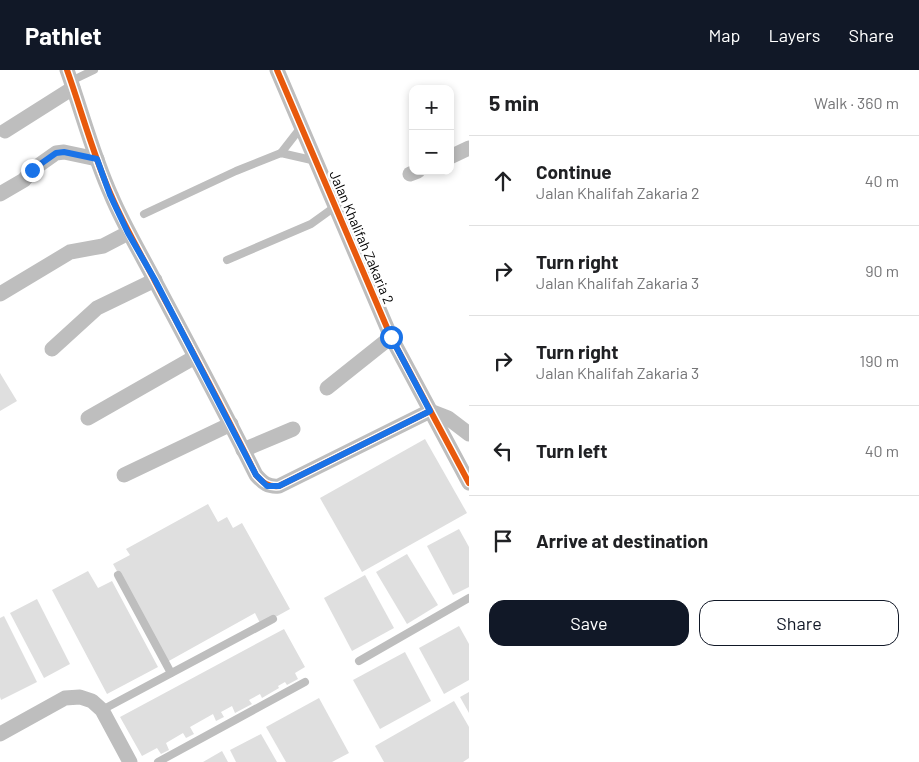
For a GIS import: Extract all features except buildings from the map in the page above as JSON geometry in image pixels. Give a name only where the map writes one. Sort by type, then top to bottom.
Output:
[{"type":"street","name":"Jalan Khalifah Zakaria 2","points":[[277,70],[391,337],[469,483]]},
{"type":"street","points":[[5,131],[70,79],[110,195],[128,233],[155,280],[256,475],[267,486],[279,486],[430,411],[448,418],[469,434]]},
{"type":"street","points":[[454,155],[469,148]]},
{"type":"street","points":[[0,194],[24,180],[32,170],[56,153],[64,152],[97,159]]},
{"type":"street","points":[[0,294],[70,252],[103,246],[128,233]]},
{"type":"street","points":[[52,349],[97,308],[155,280]]},
{"type":"street","points":[[327,388],[391,337]]},
{"type":"street","points":[[88,418],[195,357]]},
{"type":"street","points":[[124,474],[231,424]]},
{"type":"street","points":[[243,450],[293,428]]},
{"type":"street","points":[[0,734],[65,698],[80,697],[92,701],[102,710],[130,762]]},
{"type":"lane","points":[[70,79],[94,70]]},
{"type":"lane","points":[[144,214],[236,171],[281,153],[302,126]]},
{"type":"lane","points":[[281,153],[316,160]]},
{"type":"lane","points":[[228,260],[310,224],[336,206]]},
{"type":"lane","points":[[118,575],[170,673]]},
{"type":"lane","points":[[359,661],[469,598]]},
{"type":"lane","points":[[102,710],[274,619]]},
{"type":"lane","points":[[158,762],[306,682]]},
{"type":"cycle path","points":[[67,70],[99,164],[116,206],[256,475],[261,480],[266,484],[279,486],[430,411]]},
{"type":"cycle path","points":[[277,70],[391,337],[469,483]]},
{"type":"route","points":[[32,170],[56,153],[64,152],[97,159],[110,195],[128,233],[155,280],[256,475],[267,486],[279,486],[430,411],[391,337]]}]
